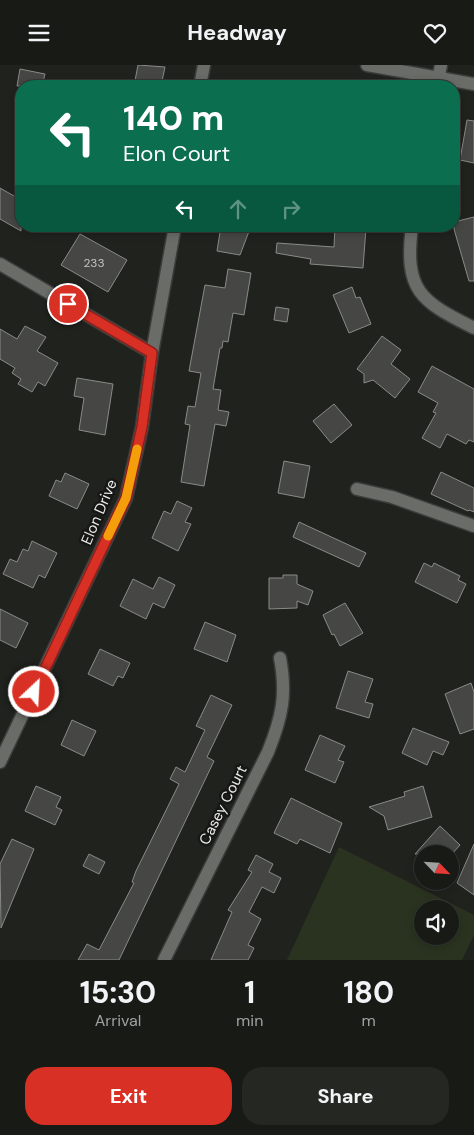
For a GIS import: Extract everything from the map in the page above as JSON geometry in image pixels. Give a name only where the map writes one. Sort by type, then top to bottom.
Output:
[{"type":"street","points":[[201,80],[204,65]]},
{"type":"street","points":[[367,65],[456,80]]},
{"type":"street","points":[[460,81],[474,84]]},
{"type":"street","name":"Elon Drive","points":[[0,762],[126,498],[142,427],[152,353],[174,232]]},
{"type":"street","points":[[411,232],[409,254],[411,274],[420,294],[437,309],[474,328]]},
{"type":"street","points":[[0,264],[152,353]]},
{"type":"street","points":[[358,489],[392,497],[474,525]]},
{"type":"street","name":"Casey Court","points":[[164,960],[268,752],[281,720],[284,697],[280,658]]},
{"type":"green space","points":[[339,847],[414,885],[414,890],[424,890],[444,900],[414,900],[414,945],[459,945],[459,907],[474,915],[474,935],[462,960],[287,960]]},
{"type":"building","points":[[138,65],[165,67],[162,80],[135,80]]},
{"type":"building","points":[[20,69],[45,74],[44,80],[18,80]]},
{"type":"building","points":[[467,120],[474,121],[474,163],[460,160]]},
{"type":"building","points":[[0,188],[15,197],[15,228],[0,219]]},
{"type":"building","points":[[474,217],[474,281],[469,281],[455,232],[460,232],[460,220]]},
{"type":"building","points":[[220,232],[249,232],[240,255],[217,251]]},
{"type":"building","points":[[335,232],[366,232],[363,268],[310,264],[311,259],[276,253],[277,243],[334,247]]},
{"type":"building","points":[[80,234],[127,260],[108,292],[61,265]]},
{"type":"building","points":[[228,269],[251,273],[244,315],[233,313],[228,342],[223,341],[222,348],[220,348],[213,389],[221,390],[218,410],[229,412],[226,426],[215,424],[204,486],[181,482],[190,425],[185,424],[188,406],[195,407],[201,373],[189,371],[205,285],[225,288]]},
{"type":"building","points":[[352,287],[356,298],[360,297],[371,324],[349,333],[333,295]]},
{"type":"building","points":[[276,307],[289,309],[287,322],[274,320]]},
{"type":"building","points":[[25,326],[46,337],[37,351],[58,363],[45,386],[38,382],[32,392],[18,384],[21,379],[12,373],[15,368],[0,359],[0,329],[17,339]]},
{"type":"building","points":[[382,336],[401,350],[391,364],[410,379],[395,398],[373,380],[364,383],[364,374],[357,369]]},
{"type":"building","points":[[432,366],[474,389],[474,442],[469,440],[466,444],[447,434],[440,448],[422,438],[436,413],[433,412],[438,403],[418,392]]},
{"type":"building","points":[[77,378],[113,384],[105,435],[79,430],[84,398],[74,396]]},
{"type":"building","points":[[334,404],[352,425],[331,443],[313,421]]},
{"type":"building","points":[[284,461],[310,466],[304,498],[278,493]]},
{"type":"building","points":[[441,472],[474,488],[474,512],[431,494]]},
{"type":"building","points":[[65,473],[89,484],[77,509],[49,496],[56,480],[61,482]]},
{"type":"building","points":[[177,501],[192,508],[185,522],[191,524],[178,551],[152,538],[164,511],[171,514]]},
{"type":"building","points":[[299,522],[366,553],[359,567],[293,537]]},
{"type":"building","points":[[32,541],[57,553],[45,578],[39,575],[33,588],[3,574],[10,559],[17,562],[23,549],[28,551]]},
{"type":"building","points":[[424,563],[432,567],[434,563],[460,576],[458,580],[466,584],[457,603],[415,582]]},
{"type":"building","points":[[283,575],[297,575],[297,584],[313,591],[308,605],[297,601],[297,608],[269,609],[269,578],[283,578]]},
{"type":"building","points":[[159,577],[175,585],[164,608],[153,603],[146,619],[120,606],[133,579],[153,589]]},
{"type":"building","points":[[345,603],[363,633],[340,646],[334,634],[332,635],[323,615]]},
{"type":"building","points":[[0,609],[28,623],[16,648],[0,640]]},
{"type":"building","points":[[205,622],[236,635],[227,662],[194,649]]},
{"type":"building","points":[[100,649],[130,663],[123,678],[118,676],[113,686],[88,674]]},
{"type":"building","points":[[348,671],[373,679],[365,702],[373,704],[369,718],[336,708]]},
{"type":"building","points":[[471,683],[474,692],[474,729],[460,734],[445,694]]},
{"type":"building","points":[[211,695],[232,705],[207,757],[214,761],[119,960],[78,960],[87,944],[99,950],[134,883],[132,882],[136,871],[179,784],[170,779],[176,767],[185,772],[205,730],[196,726]]},
{"type":"building","points":[[72,720],[96,731],[84,756],[61,745]]},
{"type":"building","points":[[413,728],[449,742],[443,755],[433,751],[427,765],[402,753]]},
{"type":"building","points":[[320,735],[345,746],[338,760],[344,762],[335,783],[305,770]]},
{"type":"building","points":[[36,786],[61,797],[56,807],[62,810],[55,825],[25,811]]},
{"type":"building","points":[[423,786],[432,817],[388,830],[384,816],[369,807],[405,796],[404,792]]},
{"type":"building","points":[[291,798],[342,823],[330,853],[300,839],[297,844],[274,833]]},
{"type":"building","points":[[440,826],[460,845],[459,846],[423,845]]},
{"type":"building","points":[[12,839],[34,849],[1,928],[0,864]]},
{"type":"building","points":[[474,844],[474,895],[459,884],[459,878]]},
{"type":"building","points":[[89,854],[105,862],[99,874],[83,866]]},
{"type":"building","points":[[256,855],[273,864],[269,872],[281,878],[274,893],[262,887],[249,912],[261,919],[248,945],[254,948],[248,960],[211,960],[232,912],[228,910],[252,872],[248,870]]},
{"type":"slow traffic","points":[[108,536],[126,498],[137,449]]},
{"type":"route","points":[[34,692],[126,498],[142,427],[152,353],[68,304]]}]
